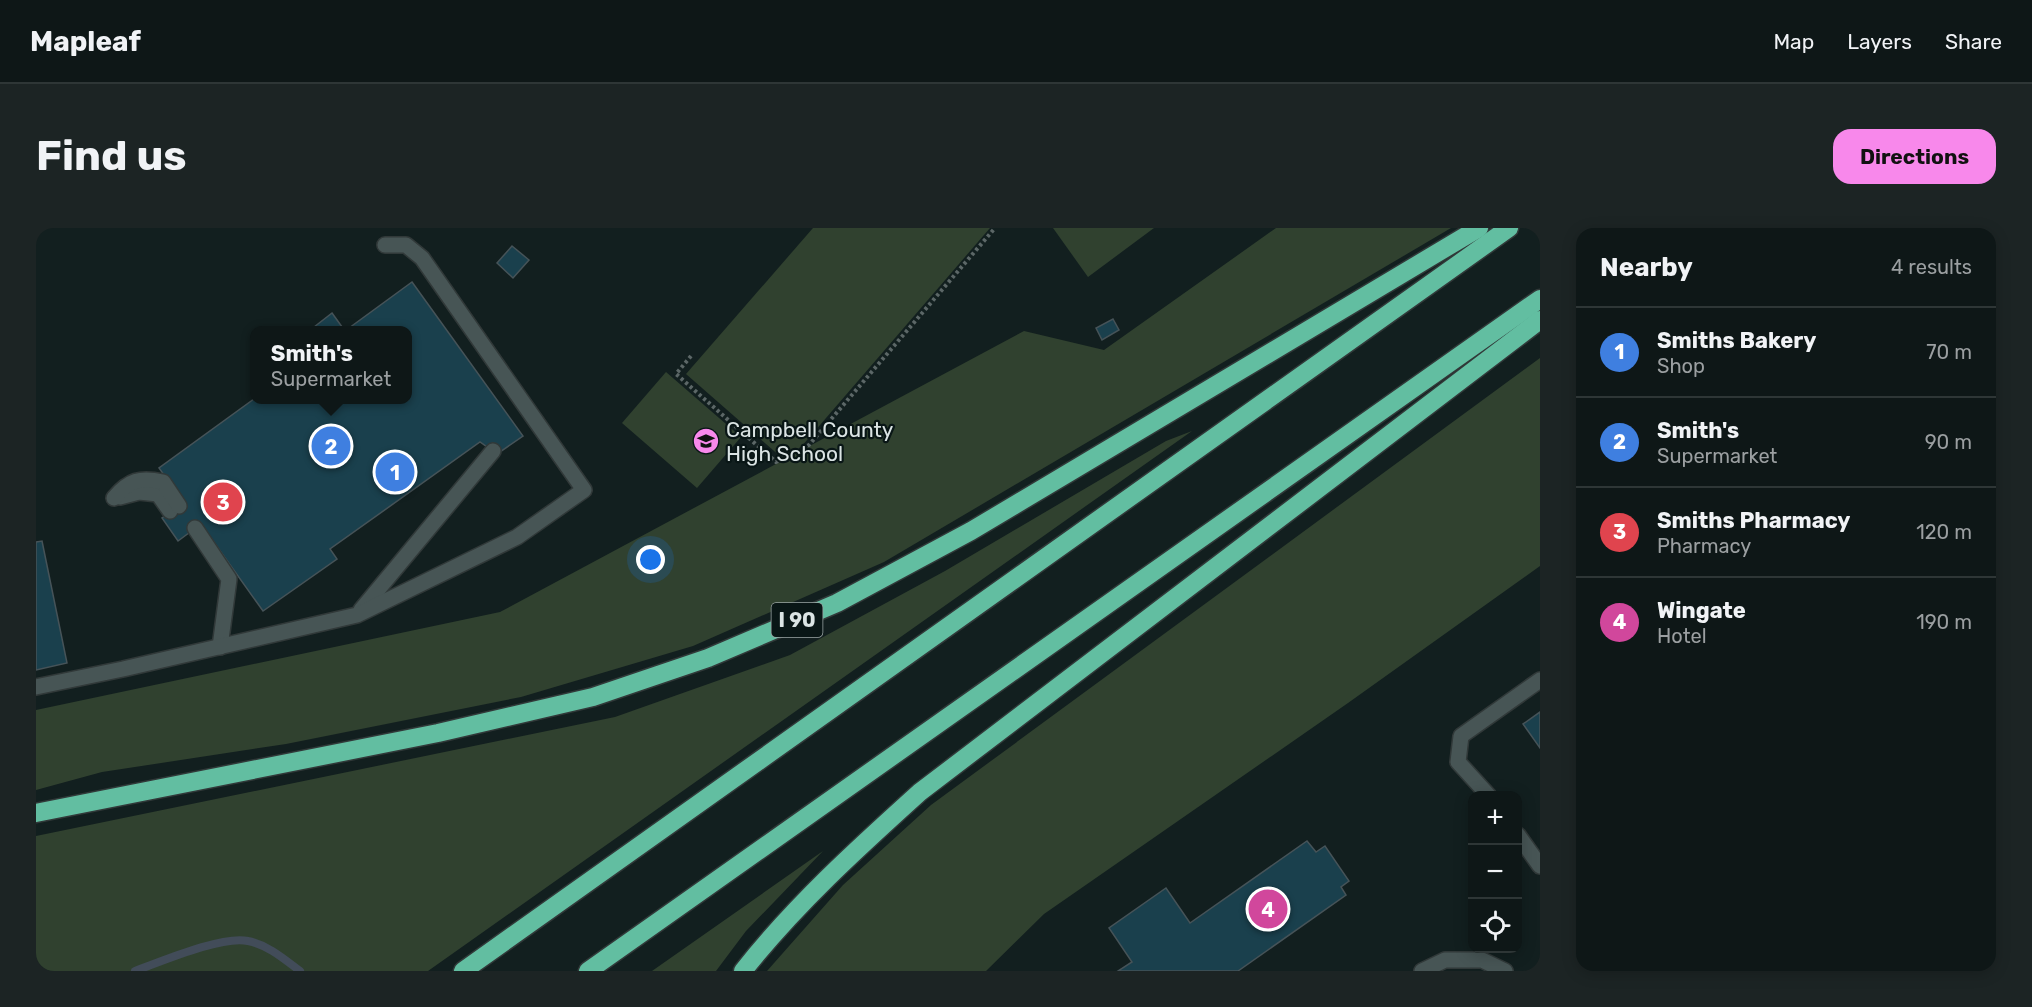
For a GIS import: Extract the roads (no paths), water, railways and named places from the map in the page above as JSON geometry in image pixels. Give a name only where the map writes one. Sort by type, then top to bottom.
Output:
[{"type":"highway","name":"I 90","points":[[36,813],[438,733],[593,698],[708,658],[837,603],[971,531],[1479,228]]},
{"type":"highway","points":[[464,971],[1509,228]]},
{"type":"highway","points":[[588,971],[1540,298]]},
{"type":"highway","points":[[743,971],[758,952],[847,858],[920,792],[1540,320]]},
{"type":"lane","points":[[36,687],[357,615],[517,537],[584,490],[422,258],[406,245],[385,245]]},
{"type":"lane","points":[[357,615],[493,451]]},
{"type":"lane","points":[[114,498],[140,492],[158,494],[175,509]]},
{"type":"lane","points":[[191,531],[230,579],[220,647]]},
{"type":"lane","points":[[1484,791],[1458,762],[1461,735],[1540,680]]},
{"type":"lane","points":[[1522,841],[1540,866]]},
{"type":"lane","points":[[1422,971],[1445,960],[1482,960],[1505,971]]},
{"type":"waterway","points":[[135,971],[208,945],[237,940],[262,946],[276,953],[300,971]]},
{"type":"place","name":"Campbell County High School","points":[[706,441]]},
{"type":"place","name":"Smith's","points":[[331,446]]},
{"type":"place","name":"Smiths Bakery","points":[[395,472]]},
{"type":"place","name":"Smiths Pharmacy","points":[[223,502]]},
{"type":"place","name":"Wingate","points":[[1268,909]]}]
